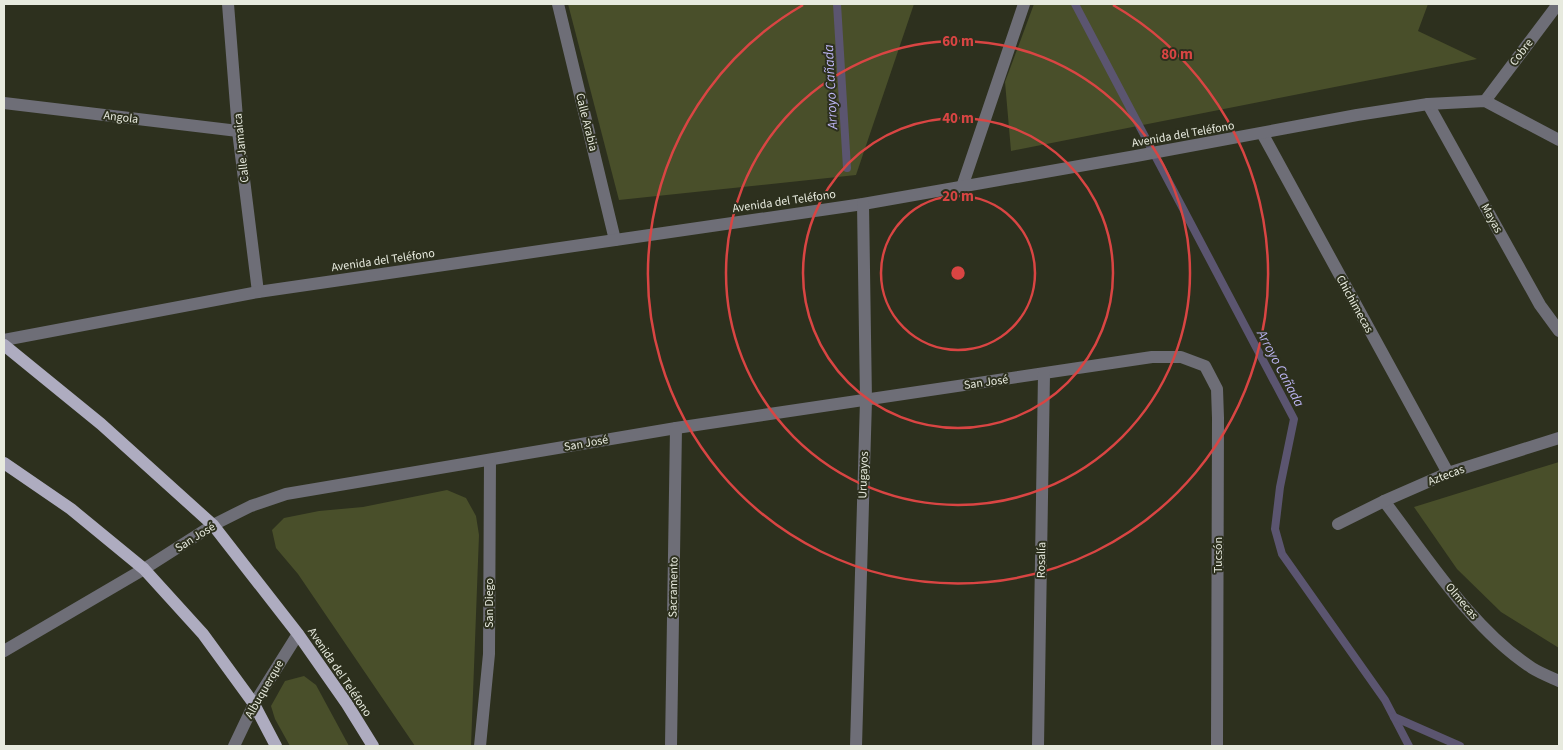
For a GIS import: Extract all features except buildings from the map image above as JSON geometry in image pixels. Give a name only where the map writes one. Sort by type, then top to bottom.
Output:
[{"type":"main road","name":"Avenida del Teléfono","points":[[4,345],[102,424],[213,525],[298,634],[373,746]]},
{"type":"main road","points":[[4,463],[71,509],[144,569],[203,634],[254,704],[276,746]]},
{"type":"street","name":"Calle Jamaica","points":[[228,4],[238,130],[258,292]]},
{"type":"street","name":"Calle Arabia","points":[[558,4],[615,240]]},
{"type":"street","points":[[962,187],[1024,4]]},
{"type":"street","name":"Cobre","points":[[1485,101],[1558,4]]},
{"type":"street","name":"Avenida del Teléfono","points":[[4,340],[258,292],[863,204],[1357,115],[1428,104],[1485,101]]},
{"type":"street","points":[[1485,101],[1559,137]]},
{"type":"street","name":"Angola","points":[[4,103],[238,130]]},
{"type":"street","name":"Mayas","points":[[1428,104],[1540,305],[1559,330]]},
{"type":"street","name":"Chichimecas","points":[[1262,133],[1448,473]]},
{"type":"street","name":"Urugayos","points":[[856,746],[866,400],[863,204]]},
{"type":"street","name":"San José","points":[[4,651],[144,569],[213,525],[251,506],[286,494],[676,428],[1152,357],[1182,357],[1205,366]]},
{"type":"street","name":"Tucsón","points":[[1205,366],[1217,389],[1218,418],[1217,746]]},
{"type":"street","name":"Rosalía","points":[[1038,746],[1044,374]]},
{"type":"street","name":"Sacramento","points":[[671,746],[676,428]]},
{"type":"street","name":"Aztecas","points":[[1338,524],[1384,501],[1448,473],[1559,438]]},
{"type":"street","name":"San Diego","points":[[480,746],[489,654],[490,460]]},
{"type":"street","name":"Olmecas","points":[[1384,501],[1458,598],[1496,640],[1532,668],[1559,682]]},
{"type":"street","name":"Albuquerque","points":[[234,746],[254,704],[298,634]]},
{"type":"green space","points":[[568,4],[914,4],[856,175],[619,200]]},
{"type":"green space","points":[[1034,4],[1428,4],[1418,31],[1477,59],[1011,151],[1005,82]]},
{"type":"green space","points":[[1559,462],[1559,648],[1501,612],[1457,569],[1414,507]]},
{"type":"green space","points":[[447,490],[466,498],[476,516],[479,535],[471,746],[415,746],[298,574],[276,548],[272,530],[284,518],[319,511],[363,507]]},
{"type":"green space","points":[[304,676],[316,685],[349,746],[290,746],[275,719],[271,706],[285,681]]},
{"type":"waterway","name":"Arroyo Cañada","points":[[837,4],[847,168]]},
{"type":"waterway","name":"Arroyo Cañada","points":[[1075,4],[1294,419],[1280,487],[1275,529],[1282,554],[1385,700],[1409,746]]},
{"type":"waterway","points":[[1394,717],[1460,746]]}]
